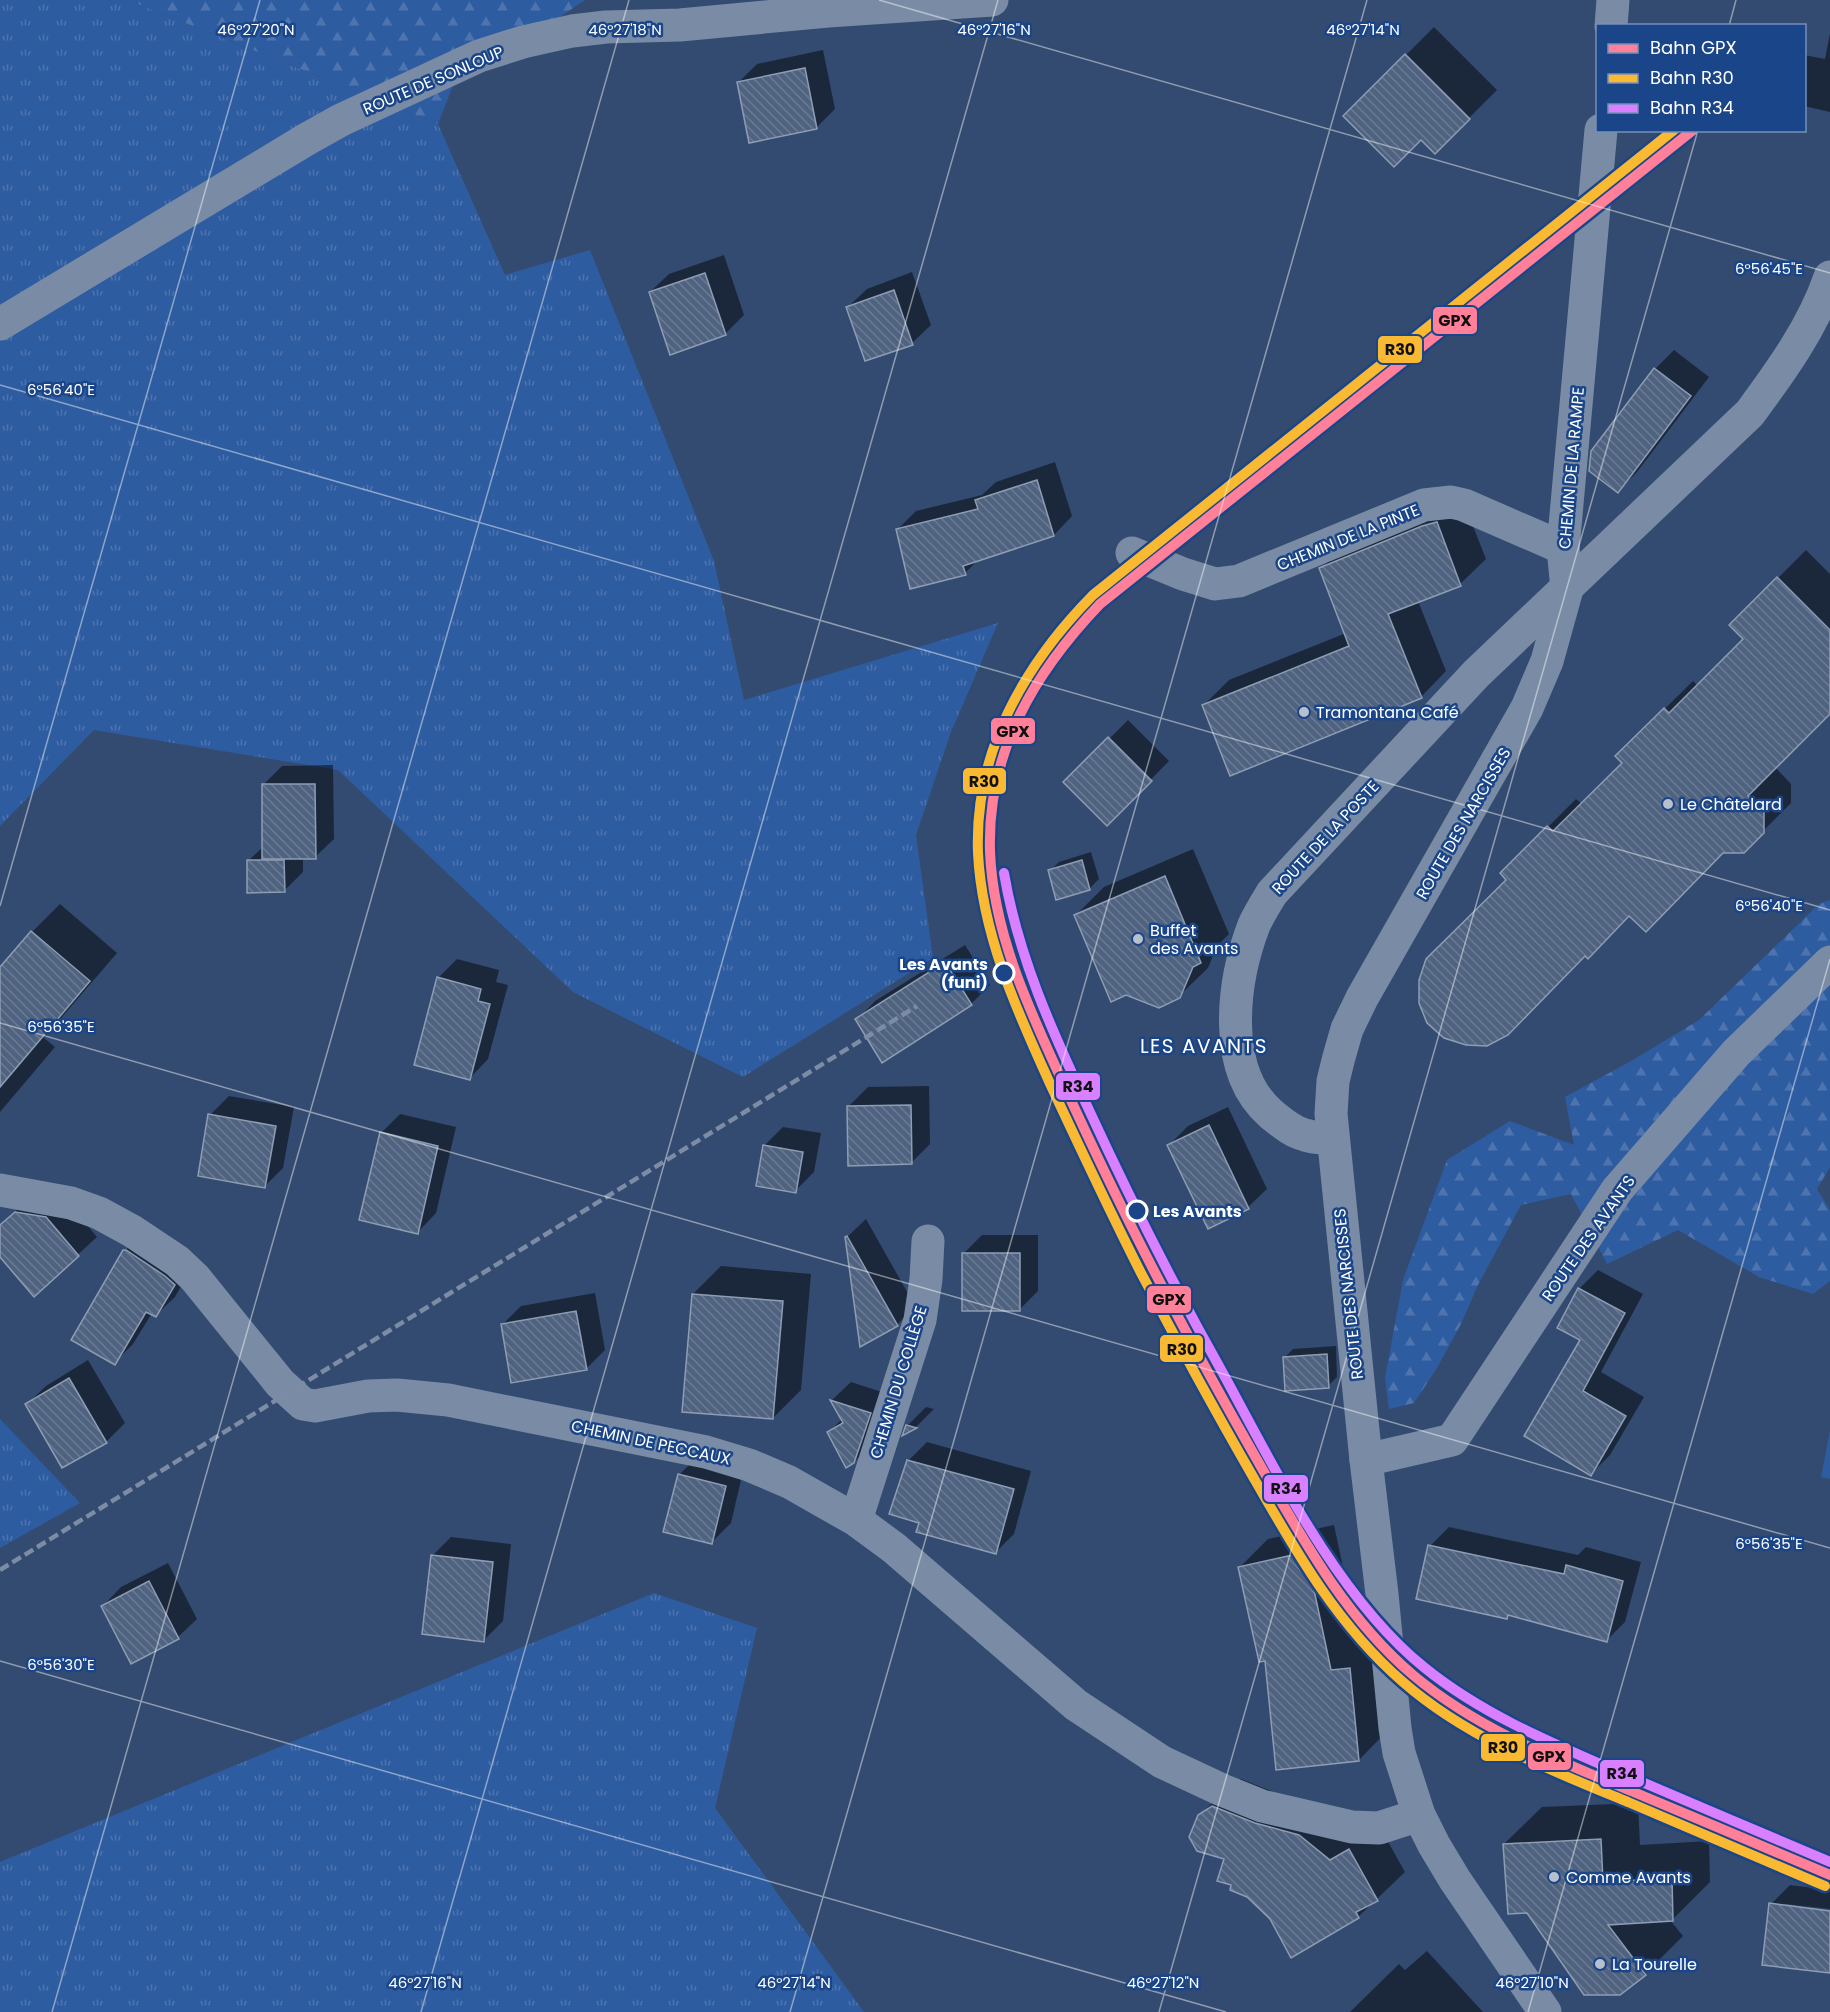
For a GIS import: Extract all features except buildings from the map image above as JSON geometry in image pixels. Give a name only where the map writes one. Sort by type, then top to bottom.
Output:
[{"type":"street","name":"ROUTE DE SONLOUP","points":[[0,324],[341,120],[490,53],[523,42],[572,31],[606,27],[680,25],[839,10],[992,0]]},
{"type":"street","points":[[1611,24],[1613,0]]},
{"type":"street","name":"CHEMIN DE LA RAMPE","points":[[1567,589],[1563,548],[1601,132]]},
{"type":"street","name":"CHEMIN DE LA RAMPE","points":[[1567,589],[1750,413],[1805,330],[1830,277]]},
{"type":"street","name":"CHEMIN DE LA PINTE","points":[[1132,553],[1183,574],[1215,584],[1239,581],[1425,505],[1451,502],[1481,512],[1563,548]]},
{"type":"street","name":"ROUTE DE LA POSTE","points":[[1332,1139],[1305,1135],[1285,1126],[1265,1109],[1250,1088],[1239,1058],[1235,1031],[1238,989],[1244,954],[1255,922],[1272,892],[1476,674],[1567,589]]},
{"type":"street","name":"ROUTE DES NARCISSES","points":[[1545,2012],[1455,1880],[1419,1815],[1399,1753],[1366,1460],[1331,1114],[1333,1081],[1347,1029],[1362,998],[1527,708],[1546,661],[1567,589]]},
{"type":"street","name":"ROUTE DES AVANTS","points":[[1366,1460],[1452,1440],[1617,1190],[1736,1053],[1830,962]]},
{"type":"street","name":"CHEMIN DE PECCAUX","points":[[0,1190],[71,1203],[99,1213],[132,1231],[177,1261],[195,1278],[280,1383],[303,1404],[315,1406],[368,1396],[397,1395],[448,1400],[706,1452],[750,1465],[789,1482],[856,1520],[894,1548],[1076,1705],[1162,1762],[1262,1806],[1343,1825],[1379,1828],[1419,1815]]},
{"type":"street","name":"CHEMIN DU COLLÈGE","points":[[856,1520],[920,1320],[926,1279],[928,1241]]},
{"type":"green space","points":[[0,0],[128,0],[438,124],[505,275],[590,250],[714,561],[744,700],[998,623],[951,732],[916,835],[933,958],[743,1077],[573,992],[338,770],[94,730],[0,826]]},
{"type":"green space","points":[[128,0],[585,0],[523,42],[454,83],[438,124]]},
{"type":"green space","points":[[1830,900],[1830,1167],[1817,1189],[1830,1210],[1830,1281],[1813,1294],[1759,1277],[1678,1230],[1607,1264],[1571,1194],[1521,1205],[1437,1368],[1414,1403],[1389,1409],[1385,1378],[1403,1280],[1447,1160],[1510,1121],[1574,1145],[1565,1097],[1699,1020],[1819,904]]},
{"type":"green space","points":[[0,1419],[80,1503],[0,1548]]},
{"type":"green space","points":[[1830,1430],[1830,1479],[1821,1477]]},
{"type":"green space","points":[[654,1593],[757,1628],[715,1808],[864,2012],[0,2012],[0,1862]]},
{"type":"railway","points":[[0,1570],[917,1006]]},
{"type":"rail line","name":"R30","points":[[1672,132],[1093,595],[1045,651],[1008,712],[994,745],[985,780],[979,816],[978,853],[986,914],[1015,1003],[1039,1060],[1107,1204],[1168,1324],[1268,1503],[1319,1585],[1358,1636],[1379,1660],[1428,1702],[1454,1720],[1510,1751],[1825,1886]]},
{"type":"rail line","name":"GPX","points":[[1690,132],[1100,604],[1055,658],[1035,686],[1019,716],[1006,748],[997,780],[991,815],[990,851],[993,881],[1005,941],[1026,999],[1084,1129],[1151,1265],[1235,1421],[1312,1554],[1348,1606],[1368,1630],[1413,1675],[1464,1712],[1491,1728],[1578,1769],[1830,1875]]},
{"type":"rail line","name":"R34","points":[[1004,873],[1018,935],[1038,994],[1138,1212],[1288,1493],[1312,1533],[1365,1607],[1394,1640],[1425,1668],[1447,1685],[1495,1714],[1571,1751],[1830,1862]]},
{"type":"place","name":"Tramontana Café","points":[[1304,712]]},
{"type":"place","name":"Le Châtelard","points":[[1668,804]]},
{"type":"place","name":"Buffet des Avants","points":[[1138,939]]},
{"type":"place","name":"Les Avants (funi)","points":[[1004,973]]},
{"type":"place","name":"Les Avants","points":[[1137,1211]]},
{"type":"place","name":"Comme Avants","points":[[1554,1877]]},
{"type":"place","name":"La Tourelle","points":[[1600,1964]]},
{"type":"district","name":"LES AVANTS","points":[[1204,1046]]}]
